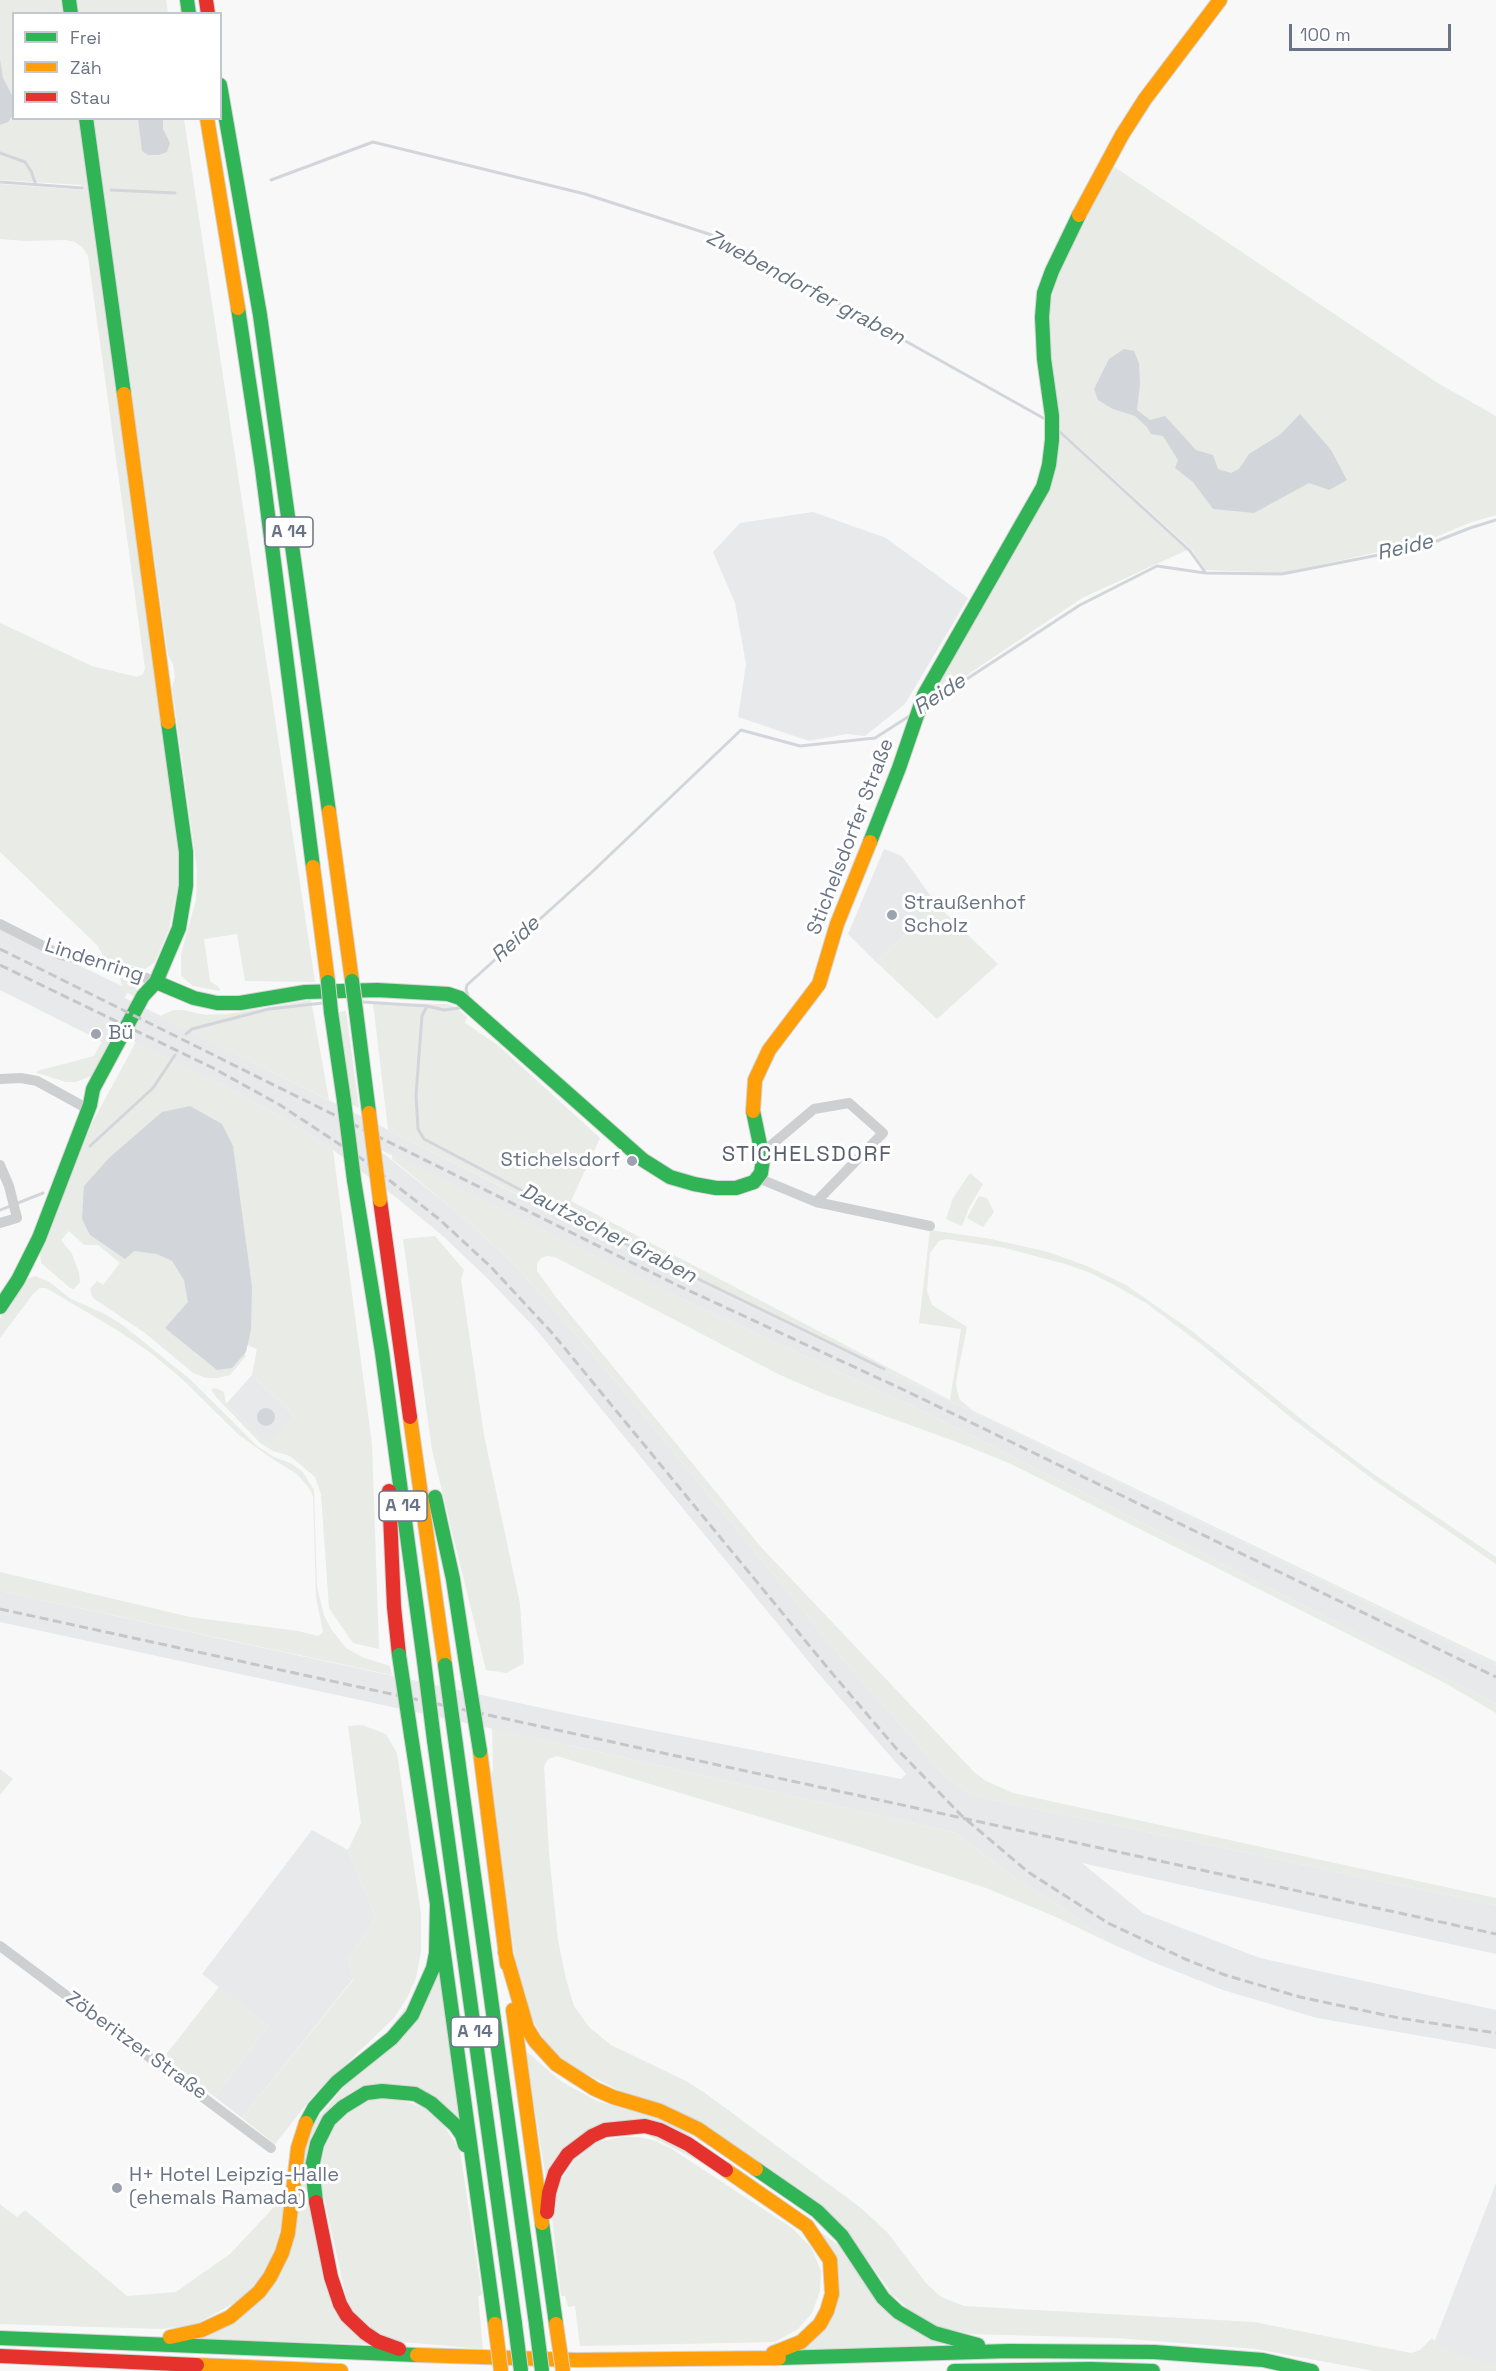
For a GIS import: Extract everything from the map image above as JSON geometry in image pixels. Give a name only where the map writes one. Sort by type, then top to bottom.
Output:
[{"type":"main road","name":"Stichelsdorfer Straße","points":[[758,1178],[763,1166],[763,1152],[752,1107],[755,1080],[769,1050],[819,984],[837,924],[922,701],[1036,502],[1049,465],[1052,416],[1044,358],[1042,317],[1044,293],[1052,271],[1066,238],[1122,135],[1145,99],[1220,0]]},
{"type":"main road","name":"A 14","points":[[222,96],[260,315],[543,2371]]},
{"type":"main road","points":[[0,1307],[18,1280],[36,1244],[89,1107],[103,1093],[153,1001],[156,982],[173,945],[186,893],[186,852],[86,120]]},
{"type":"main road","name":"A 14","points":[[207,120],[260,456],[331,1012],[354,1180],[382,1352],[521,2371]]},
{"type":"main road","points":[[156,982],[193,998],[217,1003],[240,1003],[291,993],[346,991],[448,994],[459,998],[643,1160],[670,1177],[716,1188],[736,1188],[748,1185],[758,1178]]},
{"type":"main road","points":[[382,1352],[394,1607],[399,1655],[437,1904],[501,2371]]},
{"type":"main road","points":[[411,1414],[430,1477],[448,1552],[460,1621],[480,1751],[505,1952],[563,2371]]},
{"type":"main road","points":[[109,2343],[187,2334],[210,2327],[230,2317],[244,2306],[270,2277],[279,2260],[288,2233],[298,2148],[307,2121],[314,2108],[337,2082],[392,2038],[412,2015],[433,1968],[436,1953],[437,1904]]},
{"type":"main road","points":[[505,1952],[527,2028],[535,2041],[561,2068],[581,2082],[613,2097],[679,2118],[780,2184],[817,2211],[842,2236],[883,2298],[912,2321],[943,2336],[1009,2351]]},
{"type":"main road","points":[[456,2357],[389,2346],[365,2333],[347,2316],[340,2304],[331,2277],[316,2201],[312,2167],[317,2145],[329,2120],[366,2093],[382,2091],[415,2094],[444,2112],[462,2135],[474,2175]]},
{"type":"main road","points":[[545,2242],[551,2184],[561,2163],[576,2147],[605,2130],[631,2126],[660,2130],[681,2140],[807,2226],[830,2260],[832,2294],[820,2324],[801,2342],[753,2359]]},
{"type":"main road","points":[[0,2338],[576,2360],[753,2359],[1009,2351],[1154,2352],[1242,2357],[1312,2371]]},
{"type":"main road","points":[[0,2356],[341,2371]]},
{"type":"main road","points":[[954,2371],[1091,2369],[1153,2371]]},
{"type":"street","name":"Lindenring","points":[[0,924],[61,955],[116,966],[156,982]]},
{"type":"street","points":[[0,1079],[21,1077],[37,1081],[89,1107]]},
{"type":"street","points":[[763,1152],[814,1109],[849,1103],[883,1133],[816,1202]]},
{"type":"street","points":[[0,1164],[17,1218],[0,1223]]},
{"type":"street","points":[[758,1178],[816,1202],[930,1226]]},
{"type":"street","name":"Zöberitzer Straße","points":[[0,1946],[271,2148]]},
{"type":"shaded area","points":[[0,0],[166,0],[168,12],[12,12],[12,120],[184,120],[315,982],[245,981],[237,934],[204,939],[210,981],[219,987],[220,991],[193,986],[181,976],[181,954],[196,900],[197,869],[172,687],[175,677],[173,664],[168,655],[109,235],[178,837],[179,882],[169,929],[155,962],[145,969],[105,959],[97,945],[0,852],[0,623],[92,666],[137,677],[143,674],[145,668],[88,256],[75,242],[65,240],[0,239],[0,184],[82,190],[81,185],[0,180]]},
{"type":"shaded area","points":[[0,59],[3,78],[12,95],[12,116],[8,122],[0,125]]},
{"type":"shaded area","points":[[138,120],[163,120],[163,129],[170,143],[167,152],[148,155],[142,151]]},
{"type":"shaded area","points":[[1113,166],[1436,382],[1496,416],[1496,515],[1469,523],[1424,542],[1282,573],[1205,570],[1192,550],[1055,425],[1048,317],[1057,272]]},
{"type":"shaded area","points":[[1124,349],[1134,351],[1139,363],[1140,384],[1137,410],[1150,420],[1165,416],[1196,450],[1213,455],[1218,469],[1231,473],[1239,469],[1249,454],[1281,434],[1300,414],[1331,450],[1347,480],[1329,490],[1309,483],[1254,513],[1213,509],[1193,482],[1175,468],[1178,460],[1163,436],[1151,434],[1135,416],[1113,409],[1098,400],[1094,389],[1109,359]]},
{"type":"shaded area","points":[[1055,429],[1187,550],[1082,598],[964,677],[933,692],[1024,529]]},
{"type":"shaded area","points":[[813,512],[886,538],[968,598],[905,704],[865,736],[847,734],[809,741],[738,717],[746,664],[735,603],[713,552],[740,523]]},
{"type":"shaded area","points":[[884,849],[902,856],[937,905],[876,962],[848,934]]},
{"type":"shaded area","points":[[937,905],[998,964],[937,1019],[876,962]]},
{"type":"shaded area","points":[[0,927],[128,989],[125,998],[560,1216],[919,1386],[1496,1665],[1496,1704],[925,1412],[684,1300],[375,1147],[451,1207],[509,1259],[618,1384],[841,1657],[950,1781],[976,1796],[1496,1905],[1496,1954],[1082,1863],[1143,1913],[1260,1958],[1496,2010],[1496,2049],[1317,2018],[1223,1990],[1160,1965],[1114,1945],[1015,1878],[956,1833],[572,1746],[0,1622],[0,1591],[579,1716],[901,1779],[906,1774],[818,1673],[534,1327],[444,1237],[333,1150],[281,1117],[225,1086],[118,1034],[111,1046],[0,990]]},
{"type":"shaded area","points":[[118,971],[132,979],[137,991],[136,997],[123,991]]},
{"type":"shaded area","points":[[311,1000],[329,1100],[160,1016],[173,1010],[205,1015],[228,1014]]},
{"type":"shaded area","points":[[373,1003],[448,1004],[455,1007],[467,1017],[465,1023],[499,1046],[600,1138],[571,1201],[950,1400],[961,1329],[919,1323],[930,1230],[991,1239],[1048,1252],[1087,1266],[1126,1285],[1192,1331],[1372,1473],[1496,1557],[1496,1564],[1374,1480],[1146,1303],[1091,1273],[1065,1264],[1005,1248],[946,1239],[939,1241],[930,1253],[927,1291],[932,1305],[967,1327],[956,1382],[960,1400],[972,1410],[1496,1662],[1496,1665],[919,1386],[685,1277],[388,1130]]},
{"type":"shaded area","points":[[346,1011],[359,1108],[351,1104],[339,1012]]},
{"type":"shaded area","points":[[103,1039],[111,1046],[96,1074],[76,1082],[66,1082],[37,1073],[37,1071],[94,1056]]},
{"type":"shaded area","points":[[136,1042],[225,1086],[281,1117],[333,1150],[372,1444],[379,1649],[353,1643],[329,1608],[321,1494],[315,1477],[290,1456],[273,1451],[260,1443],[211,1389],[216,1388],[224,1392],[226,1404],[268,1444],[295,1417],[252,1375],[257,1349],[245,1344],[230,1147],[146,1251],[164,1254],[178,1264],[246,1356],[230,1375],[206,1378],[193,1373],[145,1333],[93,1298],[90,1289],[97,1281],[103,1285],[120,1263],[98,1245],[84,1245],[69,1231],[61,1240],[72,1254],[79,1273],[80,1282],[74,1289],[41,1263],[40,1251],[92,1123]]},
{"type":"shaded area","points":[[190,1106],[222,1124],[233,1146],[252,1287],[251,1330],[246,1352],[232,1368],[217,1370],[165,1328],[188,1302],[184,1280],[172,1261],[157,1254],[134,1251],[125,1259],[90,1235],[82,1219],[84,1186],[109,1158],[162,1112]]},
{"type":"shaded area","points":[[392,1154],[684,1300],[925,1412],[1496,1704],[1496,1713],[1445,1683],[1011,1464],[824,1394],[780,1375],[555,1257],[541,1258],[537,1263],[537,1271],[555,1296],[761,1547],[975,1773],[986,1781],[1013,1793],[1496,1898],[1496,1905],[976,1796],[950,1781],[841,1657],[554,1309],[509,1259],[451,1207],[392,1159]]},
{"type":"shaded area","points":[[970,1173],[983,1184],[962,1226],[946,1219],[953,1198]]},
{"type":"shaded area","points":[[979,1196],[987,1198],[994,1212],[983,1227],[967,1218]]},
{"type":"shaded area","points":[[435,1236],[464,1270],[461,1279],[484,1435],[520,1604],[524,1663],[507,1673],[486,1670],[432,1450],[403,1239]]},
{"type":"shaded area","points":[[35,1276],[48,1281],[71,1299],[105,1314],[124,1326],[191,1380],[257,1446],[302,1471],[314,1490],[317,1587],[324,1615],[331,1629],[346,1648],[362,1657],[390,1666],[392,1675],[0,1591],[0,1572],[190,1617],[298,1631],[318,1636],[323,1632],[316,1597],[313,1496],[309,1488],[297,1474],[239,1435],[181,1378],[151,1353],[46,1288],[40,1288],[33,1294],[0,1338],[0,1318],[27,1279]]},
{"type":"shaded area","points":[[252,1375],[295,1417],[268,1445],[226,1404]]},
{"type":"shaded area","points":[[262,1408],[270,1408],[275,1413],[273,1424],[262,1426],[257,1421],[257,1413]]},
{"type":"shaded area","points":[[362,1725],[386,1734],[397,1753],[421,1914],[421,1951],[416,1978],[394,2018],[313,2096],[275,2144],[242,2118],[353,1980],[348,1960],[376,1918],[348,1850],[361,1823],[348,1726]]},
{"type":"shaded area","points":[[492,1728],[956,1833],[1015,1878],[1114,1945],[1056,1917],[986,1888],[857,1846],[557,1756],[548,1759],[544,1766],[549,1853],[558,1940],[574,2006],[589,2027],[611,2045],[688,2082],[705,2093],[861,2208],[887,2232],[926,2283],[941,2297],[964,2306],[1254,2322],[1411,2353],[1420,2350],[1432,2338],[1439,2345],[1462,2356],[1496,2365],[1496,2371],[1374,2371],[1256,2349],[1116,2338],[970,2334],[940,2328],[899,2303],[852,2239],[631,2096],[557,2060],[522,2003],[488,1779],[493,1770]]},
{"type":"shaded area","points":[[0,1769],[13,1779],[0,1795]]},
{"type":"shaded area","points":[[312,1830],[348,1850],[376,1918],[348,1960],[353,1979],[242,2118],[215,2097],[268,2026],[202,1974]]},
{"type":"shaded area","points":[[439,1965],[460,2117],[396,2087],[320,2126],[322,2263],[369,2344],[186,2339],[271,2284],[310,2128]]},
{"type":"shaded area","points":[[219,1987],[268,2026],[215,2097],[164,2057]]},
{"type":"shaded area","points":[[525,2050],[562,2082],[597,2101],[673,2123],[841,2247],[947,2344],[792,2353],[802,2345],[836,2275],[780,2203],[621,2121],[547,2184]]},
{"type":"shaded area","points":[[385,2095],[435,2111],[460,2151],[482,2295],[478,2296],[483,2349],[393,2341],[373,2333],[348,2306],[319,2175],[328,2131],[343,2110]]},
{"type":"shaded area","points":[[621,2137],[639,2137],[656,2141],[672,2149],[792,2228],[811,2247],[821,2271],[820,2291],[812,2313],[798,2329],[775,2342],[580,2346],[575,2306],[568,2307],[565,2296],[561,2296],[551,2208],[553,2191],[586,2144]]},
{"type":"shaded area","points":[[1496,2183],[1496,2371],[1423,2371]]},
{"type":"shaded area","points":[[288,2192],[273,2262],[245,2297],[194,2325],[161,2329],[0,2324],[0,2204],[17,2217],[25,2210],[127,2296],[176,2292],[231,2253]]},
{"type":"waterway","name":"Zwebendorfer graben","points":[[271,180],[373,142],[585,194],[721,238],[1045,419]]},
{"type":"waterway","points":[[0,153],[25,162],[36,185]]},
{"type":"waterway","name":"Zwebendorfer graben","points":[[0,182],[82,188]]},
{"type":"waterway","points":[[111,190],[175,193]]},
{"type":"waterway","name":"Zwebendorfer graben","points":[[1059,431],[1190,551],[1205,572]]},
{"type":"waterway","name":"Reide","points":[[927,705],[1080,605],[1157,566],[1205,573],[1282,574],[1424,546],[1496,520]]},
{"type":"waterway","name":"Reide","points":[[468,996],[467,985],[592,872],[741,730],[800,746],[875,738],[911,715]]},
{"type":"waterway","name":"Reide","points":[[363,1002],[427,1006],[444,1010],[459,1008]]},
{"type":"waterway","name":"Reide","points":[[186,1034],[192,1029],[269,1009],[323,1003]]},
{"type":"waterway","name":"Dautzscher Graben","points":[[427,1006],[422,1016],[416,1095],[418,1129],[424,1139],[589,1226],[884,1369]]},
{"type":"waterway","name":"Reide","points":[[90,1146],[153,1088],[175,1055]]},
{"type":"waterway","name":"Reide","points":[[0,1210],[43,1193]]},
{"type":"railway","points":[[0,949],[679,1286],[904,1390],[1496,1677]]},
{"type":"railway","points":[[0,965],[213,1068],[280,1105],[362,1159],[439,1219],[491,1267],[553,1334],[895,1747],[962,1816],[1028,1872],[1108,1923],[1225,1975],[1300,1997],[1399,2018],[1496,2033]]},
{"type":"railway","points":[[0,1609],[1496,1934]]},
{"type":"traffic: fast","points":[[69,0],[71,12]]},
{"type":"traffic: fast","points":[[187,0],[189,12]]},
{"type":"traffic: fast","points":[[222,96],[260,315],[329,812]]},
{"type":"traffic: fast","points":[[86,120],[124,394]]},
{"type":"traffic: fast","points":[[870,842],[924,695],[1043,487],[1052,440],[1052,416],[1044,359],[1042,317],[1044,293],[1079,215]]},
{"type":"traffic: fast","points":[[238,308],[262,468],[313,867]]},
{"type":"traffic: fast","points":[[0,1307],[18,1280],[39,1238],[90,1105],[93,1089],[143,996],[156,982],[179,928],[186,886],[186,852],[168,722]]},
{"type":"traffic: fast","points":[[352,981],[356,1011]]},
{"type":"traffic: fast","points":[[156,982],[194,998],[217,1003],[240,1003],[305,992],[377,990],[448,994],[460,998],[643,1160],[670,1177],[694,1184],[716,1188],[736,1188],[754,1182],[761,1173],[763,1159],[753,1111]]},
{"type":"traffic: fast","points":[[328,982],[331,1012]]},
{"type":"traffic: fast","points":[[356,1011],[369,1113]]},
{"type":"traffic: fast","points":[[331,1012],[344,1101]]},
{"type":"traffic: fast","points":[[344,1101],[354,1180]]},
{"type":"traffic: fast","points":[[354,1180],[382,1352],[424,1661]]},
{"type":"traffic: fast","points":[[435,1497],[453,1579],[467,1670]]},
{"type":"traffic: fast","points":[[399,1655],[411,1735]]},
{"type":"traffic: fast","points":[[424,1661],[434,1740]]},
{"type":"traffic: fast","points":[[445,1665],[456,1745]]},
{"type":"traffic: fast","points":[[467,1670],[480,1751]]},
{"type":"traffic: fast","points":[[411,1735],[437,1904],[495,2324]]},
{"type":"traffic: fast","points":[[434,1740],[515,2324]]},
{"type":"traffic: fast","points":[[456,1745],[536,2324]]},
{"type":"traffic: fast","points":[[306,2123],[314,2108],[337,2082],[392,2038],[412,2015],[433,1968],[436,1953],[437,1904]]},
{"type":"traffic: fast","points":[[316,2202],[312,2167],[317,2144],[329,2120],[343,2107],[366,2093],[382,2091],[415,2094],[431,2103],[455,2125],[465,2145]]},
{"type":"traffic: fast","points":[[756,2169],[817,2211],[842,2236],[883,2298],[898,2312],[934,2333],[978,2345]]},
{"type":"traffic: fast","points":[[542,2223],[556,2324]]},
{"type":"traffic: fast","points":[[515,2324],[521,2371]]},
{"type":"traffic: fast","points":[[536,2324],[542,2371]]},
{"type":"traffic: fast","points":[[0,2338],[417,2355]]},
{"type":"traffic: fast","points":[[779,2358],[1009,2351],[1154,2352],[1263,2360],[1312,2371]]},
{"type":"traffic: fast","points":[[954,2371],[1091,2369],[1153,2371]]},
{"type":"traffic: slow","points":[[1079,215],[1122,135],[1145,99],[1220,0]]},
{"type":"traffic: slow","points":[[207,120],[238,308]]},
{"type":"traffic: slow","points":[[124,394],[168,722]]},
{"type":"traffic: slow","points":[[329,812],[352,981]]},
{"type":"traffic: slow","points":[[753,1111],[755,1080],[769,1050],[819,984],[837,924],[870,842]]},
{"type":"traffic: slow","points":[[313,867],[328,982]]},
{"type":"traffic: slow","points":[[369,1113],[380,1200]]},
{"type":"traffic: slow","points":[[410,1417],[445,1665]]},
{"type":"traffic: slow","points":[[480,1751],[507,1964]]},
{"type":"traffic: slow","points":[[505,1952],[527,2028],[535,2041],[556,2064],[595,2089],[613,2097],[660,2111],[698,2129],[756,2169]]},
{"type":"traffic: slow","points":[[513,2010],[542,2223]]},
{"type":"traffic: slow","points":[[170,2337],[202,2330],[230,2317],[259,2292],[270,2277],[282,2253],[288,2233],[298,2148],[306,2123]]},
{"type":"traffic: slow","points":[[726,2170],[807,2226],[830,2260],[832,2294],[820,2324],[801,2342],[773,2353]]},
{"type":"traffic: slow","points":[[495,2324],[501,2371]]},
{"type":"traffic: slow","points":[[556,2324],[563,2371]]},
{"type":"traffic: slow","points":[[417,2355],[576,2360],[779,2358]]},
{"type":"traffic: slow","points":[[197,2365],[341,2371]]},
{"type":"traffic: jam","points":[[206,0],[208,12]]},
{"type":"traffic: jam","points":[[380,1200],[410,1417]]},
{"type":"traffic: jam","points":[[389,1491],[394,1607],[399,1655]]},
{"type":"traffic: jam","points":[[547,2212],[549,2193],[555,2173],[568,2154],[592,2136],[605,2130],[645,2126],[660,2130],[688,2144],[726,2170]]},
{"type":"traffic: jam","points":[[316,2202],[331,2277],[340,2304],[347,2316],[365,2333],[377,2341],[399,2349]]},
{"type":"traffic: jam","points":[[0,2356],[197,2365]]},
{"type":"place","name":"Straußenhof Scholz","points":[[892,915]]},
{"type":"place","name":"Bü","points":[[96,1034]]},
{"type":"place","name":"Stichelsdorf","points":[[632,1161]]},
{"type":"place","name":"H+ Hotel Leipzig-Halle (ehemals Ramada)","points":[[117,2188]]},
{"type":"district","name":"STICHELSDORF","points":[[807,1155]]}]
